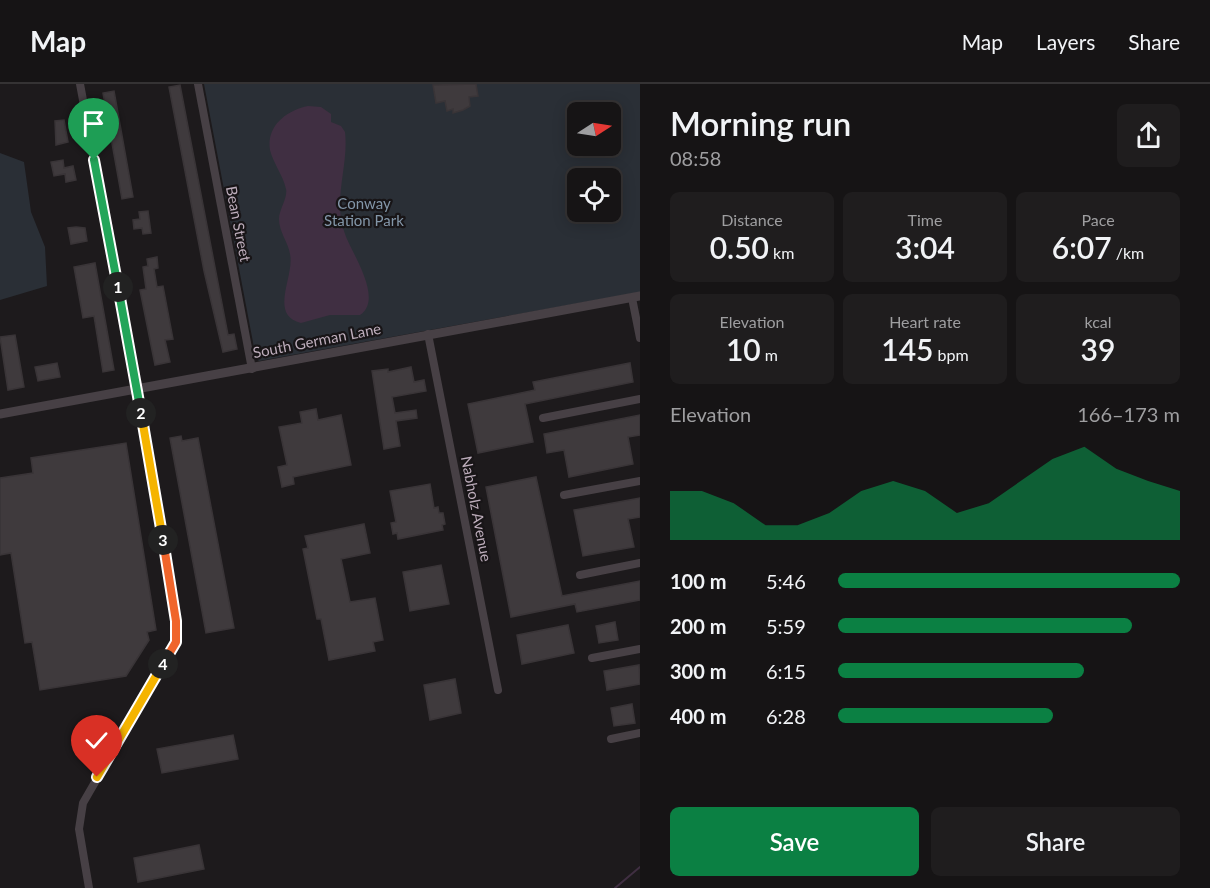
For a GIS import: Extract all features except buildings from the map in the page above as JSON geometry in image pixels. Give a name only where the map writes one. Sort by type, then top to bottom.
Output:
[{"type":"street","points":[[80,84],[137,389],[176,621],[176,642],[83,803],[79,829],[89,888]]},
{"type":"street","name":"Bean Street","points":[[198,84],[252,369]]},
{"type":"street","points":[[636,297],[640,338]]},
{"type":"street","name":"South German Lane","points":[[0,414],[636,297]]},
{"type":"street","name":"Nabholz Avenue","points":[[428,334],[498,690]]},
{"type":"street","points":[[543,418],[640,399]]},
{"type":"street","points":[[564,495],[640,481]]},
{"type":"street","points":[[580,575],[640,563]]},
{"type":"street","points":[[592,658],[640,649]]},
{"type":"street","points":[[611,739],[640,733]]},
{"type":"green space","name":"Conway Station Park","points":[[204,84],[640,84],[640,292],[259,361],[256,358]]},
{"type":"green space","points":[[0,153],[24,162],[31,212],[45,247],[47,286],[0,300]]},
{"type":"shaded area","points":[[308,106],[321,107],[331,114],[331,122],[341,126],[345,132],[345,158],[340,196],[341,221],[364,276],[369,298],[367,308],[360,315],[330,315],[301,323],[291,319],[284,303],[291,263],[279,219],[286,189],[271,155],[270,141],[271,133],[280,120],[293,111]]},
{"type":"waterway","points":[[615,888],[640,867]]},
{"type":"route","points":[[94,160],[137,389],[176,621],[176,642],[97,777]]}]
